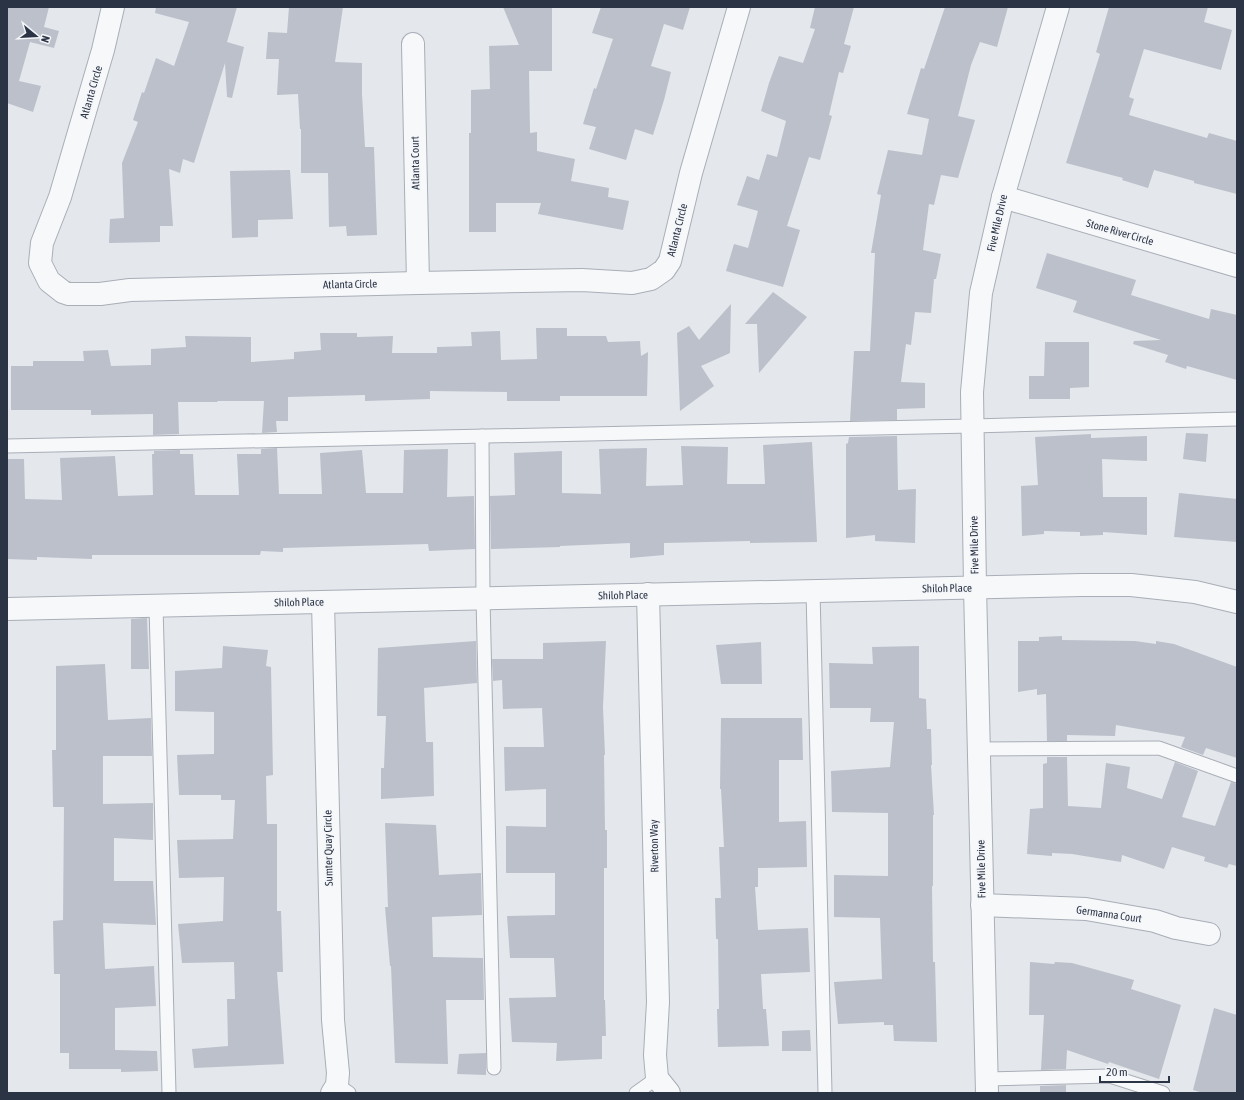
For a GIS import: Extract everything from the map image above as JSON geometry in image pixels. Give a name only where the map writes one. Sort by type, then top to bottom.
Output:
[{"type":"street","name":"Atlanta Circle","points":[[113,7],[103,50],[60,197],[42,243],[40,263],[49,281],[63,292],[69,294],[100,294],[130,290],[418,283],[582,280],[632,283],[651,279],[664,270],[670,261],[691,172],[739,7]]},
{"type":"street","name":"Five Mile Drive","points":[[985,1089],[972,392],[981,293],[1003,197],[1058,7]]},
{"type":"street","name":"Atlanta Court","points":[[412,44],[418,283]]},
{"type":"street","name":"Stone River Circle","points":[[1003,197],[1237,266]]},
{"type":"street","name":"Shiloh Place","points":[[7,609],[1082,584],[1131,585],[1195,592],[1237,602]]},
{"type":"street","name":"Riverton Way","points":[[648,594],[658,994],[655,1055],[663,1086]]},
{"type":"street","name":"Sumter Quay Circle","points":[[322,602],[333,1020],[339,1090]]},
{"type":"street","name":"Germanna Court","points":[[982,905],[1086,909],[1155,921],[1176,928],[1209,934]]},
{"type":"lane","points":[[7,446],[973,426],[1237,419]]},
{"type":"lane","points":[[482,436],[483,598],[494,1068]]},
{"type":"lane","points":[[813,591],[825,1093]]},
{"type":"lane","points":[[156,606],[169,1093]]},
{"type":"lane","points":[[979,749],[1159,748],[1237,776]]},
{"type":"lane","points":[[985,1089],[1110,1076],[1163,1093]]},
{"type":"lane","points":[[636,1093],[663,1086]]},
{"type":"building","points":[[7,7],[49,7],[44,27],[59,31],[54,48],[30,42],[19,81],[41,86],[33,112],[7,103]]},
{"type":"building","points":[[156,7],[237,7],[227,42],[244,47],[232,98],[227,97],[225,63],[194,163],[183,159],[180,173],[169,169],[173,226],[160,226],[160,242],[109,243],[110,219],[124,218],[122,163],[138,122],[133,120],[142,92],[144,93],[156,58],[174,66],[189,22],[155,13]]},
{"type":"building","points":[[289,7],[343,7],[335,62],[362,63],[365,147],[374,147],[377,235],[347,236],[346,226],[329,227],[328,173],[301,173],[301,129],[298,94],[277,95],[279,59],[266,59],[268,32],[287,33]]},
{"type":"building","points":[[503,7],[552,7],[552,71],[529,71],[530,133],[537,132],[537,151],[575,159],[571,181],[609,188],[608,197],[629,201],[623,230],[538,214],[541,203],[496,203],[496,232],[469,232],[469,133],[471,133],[471,90],[490,89],[489,46],[519,45]]},
{"type":"building","points":[[601,7],[690,7],[683,30],[664,24],[651,66],[671,72],[664,100],[653,135],[635,129],[626,160],[589,149],[596,127],[583,124],[594,88],[596,89],[613,39],[592,33]]},
{"type":"building","points":[[815,7],[854,7],[844,44],[851,46],[843,73],[839,72],[829,115],[832,116],[820,160],[809,157],[787,226],[800,230],[783,287],[726,271],[734,244],[748,248],[758,211],[737,205],[747,176],[759,180],[767,154],[777,157],[786,121],[761,111],[769,83],[779,56],[803,63],[815,29],[810,28]]},
{"type":"building","points":[[945,7],[1008,7],[997,47],[980,42],[971,65],[958,116],[975,120],[958,178],[941,175],[934,205],[929,204],[923,250],[941,254],[936,279],[934,279],[931,313],[915,312],[911,345],[906,344],[901,382],[925,383],[925,408],[897,409],[897,420],[850,421],[854,351],[870,351],[875,253],[871,253],[881,195],[877,194],[888,150],[922,155],[929,119],[907,114],[921,68],[924,69]]},
{"type":"building","points":[[1109,7],[1208,7],[1204,22],[1232,30],[1221,70],[1144,49],[1129,97],[1134,99],[1129,115],[1207,138],[1209,133],[1237,141],[1237,194],[1194,183],[1194,181],[1154,170],[1148,188],[1122,180],[1123,178],[1066,163],[1100,54],[1096,52]]},
{"type":"building","points":[[290,170],[293,219],[258,220],[258,237],[232,238],[230,171]]},
{"type":"building","points":[[1047,253],[1136,280],[1131,295],[1209,319],[1211,309],[1237,315],[1237,380],[1187,366],[1186,369],[1165,362],[1168,355],[1133,344],[1134,341],[1161,340],[1073,312],[1077,301],[1036,288]]},
{"type":"building","points":[[773,292],[807,317],[759,373],[757,324],[745,324]]},
{"type":"building","points":[[731,304],[730,353],[701,366],[714,386],[680,411],[677,333],[689,326],[699,340]]},
{"type":"building","points":[[536,328],[567,328],[567,336],[606,336],[608,342],[640,341],[641,356],[648,352],[647,396],[560,396],[560,401],[507,401],[507,392],[430,391],[430,399],[365,401],[365,395],[288,397],[288,421],[276,421],[277,432],[262,433],[264,401],[178,402],[179,434],[153,435],[153,414],[91,415],[91,410],[11,410],[11,366],[33,366],[33,361],[84,361],[83,351],[108,350],[111,366],[151,365],[151,349],[186,347],[185,336],[251,337],[251,362],[294,359],[294,352],[321,350],[320,333],[357,333],[357,337],[393,336],[392,353],[437,353],[437,347],[472,346],[471,332],[500,331],[501,360],[537,359]]},
{"type":"building","points":[[1045,342],[1089,342],[1089,387],[1070,388],[1070,399],[1029,399],[1029,376],[1044,376]]},
{"type":"building","points":[[1186,433],[1208,434],[1206,462],[1183,459]]},
{"type":"building","points":[[1091,434],[1091,438],[1147,436],[1147,461],[1102,459],[1103,497],[1147,497],[1147,535],[1103,532],[1103,535],[1080,536],[1080,532],[1044,531],[1044,534],[1022,536],[1021,486],[1038,485],[1035,437]]},
{"type":"building","points":[[897,436],[898,490],[916,489],[915,543],[875,541],[875,535],[846,538],[846,444],[848,443],[849,437]]},
{"type":"building","points":[[812,442],[817,542],[750,543],[750,541],[664,543],[664,555],[630,558],[630,543],[491,549],[490,496],[515,495],[514,453],[562,451],[562,493],[601,494],[599,449],[647,448],[646,486],[683,485],[681,446],[728,447],[727,484],[765,484],[763,445]]},
{"type":"building","points":[[277,448],[279,494],[322,494],[320,453],[362,450],[366,493],[403,493],[404,450],[448,449],[447,497],[474,496],[475,549],[429,551],[428,544],[283,548],[283,552],[261,551],[260,555],[92,555],[92,559],[37,557],[37,560],[7,559],[7,459],[24,459],[25,499],[62,500],[60,458],[115,456],[118,496],[153,495],[152,454],[154,454],[154,451],[180,450],[180,454],[193,454],[195,495],[239,495],[237,454],[261,454],[261,449]]},
{"type":"building","points":[[1179,493],[1237,499],[1237,542],[1174,537]]},
{"type":"building","points":[[147,618],[149,669],[131,669],[131,619]]},
{"type":"building","points":[[1062,636],[1062,640],[1135,641],[1156,644],[1156,641],[1174,644],[1237,667],[1237,758],[1206,748],[1203,755],[1181,747],[1185,737],[1116,725],[1115,736],[1067,735],[1067,741],[1047,741],[1046,694],[1037,695],[1037,689],[1018,692],[1018,641],[1039,641],[1039,637]]},
{"type":"building","points":[[476,641],[477,683],[424,688],[426,742],[433,742],[434,796],[381,799],[381,768],[384,768],[386,716],[377,716],[378,648]]},
{"type":"building","points":[[606,641],[603,707],[605,755],[605,830],[607,830],[607,868],[604,868],[604,1000],[606,1036],[602,1036],[602,1059],[556,1061],[557,1043],[512,1042],[509,998],[556,997],[554,958],[510,958],[507,916],[555,915],[555,873],[506,873],[506,826],[546,827],[546,789],[505,791],[504,747],[544,747],[542,708],[503,709],[502,680],[493,681],[492,659],[543,659],[543,643]]},
{"type":"building","points":[[761,642],[762,684],[721,684],[716,645]]},
{"type":"building","points":[[223,646],[268,650],[266,666],[271,667],[273,775],[266,776],[267,824],[277,824],[277,911],[281,911],[283,972],[277,972],[284,1064],[194,1068],[192,1049],[228,1046],[227,999],[235,999],[234,962],[182,963],[178,924],[223,921],[224,877],[179,878],[177,840],[233,839],[235,800],[221,800],[221,795],[179,795],[177,755],[214,754],[214,712],[175,711],[175,671],[222,668]]},
{"type":"building","points":[[919,646],[919,698],[926,699],[927,729],[931,729],[931,765],[934,815],[932,886],[933,962],[935,962],[937,1042],[894,1041],[893,1025],[884,1025],[884,1022],[838,1024],[834,982],[882,979],[880,918],[834,917],[834,875],[888,876],[888,813],[832,812],[831,771],[890,767],[894,722],[870,722],[871,708],[830,708],[829,663],[873,664],[872,647]]},
{"type":"building","points":[[105,664],[108,720],[151,718],[152,756],[103,756],[103,804],[153,803],[153,840],[114,838],[114,881],[153,881],[156,925],[103,923],[105,969],[154,966],[156,1006],[115,1008],[115,1050],[157,1051],[158,1071],[121,1072],[121,1069],[69,1069],[69,1053],[60,1053],[60,974],[54,974],[53,921],[63,920],[64,807],[53,807],[52,750],[56,750],[56,666]]},
{"type":"building","points":[[721,718],[802,718],[803,760],[779,760],[779,822],[806,821],[807,867],[758,868],[758,887],[755,887],[758,930],[808,928],[810,972],[761,974],[763,1009],[766,1009],[769,1046],[718,1047],[718,939],[716,939],[715,898],[721,898],[719,847],[724,847],[720,789]]},
{"type":"building","points":[[1047,757],[1067,757],[1068,806],[1101,808],[1106,763],[1130,767],[1127,788],[1162,799],[1175,762],[1198,771],[1182,817],[1215,826],[1231,782],[1237,784],[1237,866],[1229,864],[1227,868],[1204,861],[1205,857],[1172,847],[1164,869],[1122,855],[1121,862],[1072,854],[1052,853],[1052,856],[1027,854],[1030,809],[1043,808],[1043,764],[1047,763]]},
{"type":"building","points":[[385,823],[436,825],[439,875],[481,873],[482,915],[432,917],[433,957],[483,958],[484,1000],[446,1000],[448,1064],[395,1063],[391,966],[385,907],[388,907]]},
{"type":"building","points":[[1030,962],[1054,964],[1055,962],[1072,963],[1134,980],[1131,989],[1181,1005],[1159,1079],[1067,1050],[1066,1069],[1041,1070],[1044,1015],[1029,1015]]},
{"type":"building","points":[[1214,1008],[1237,1015],[1237,1093],[1203,1093],[1193,1090]]},
{"type":"building","points":[[810,1030],[811,1051],[782,1051],[782,1031]]},
{"type":"building","points":[[486,1053],[486,1075],[457,1074],[459,1054]]},
{"type":"building","points":[[1066,1085],[1066,1093],[1040,1093],[1040,1086]]}]
